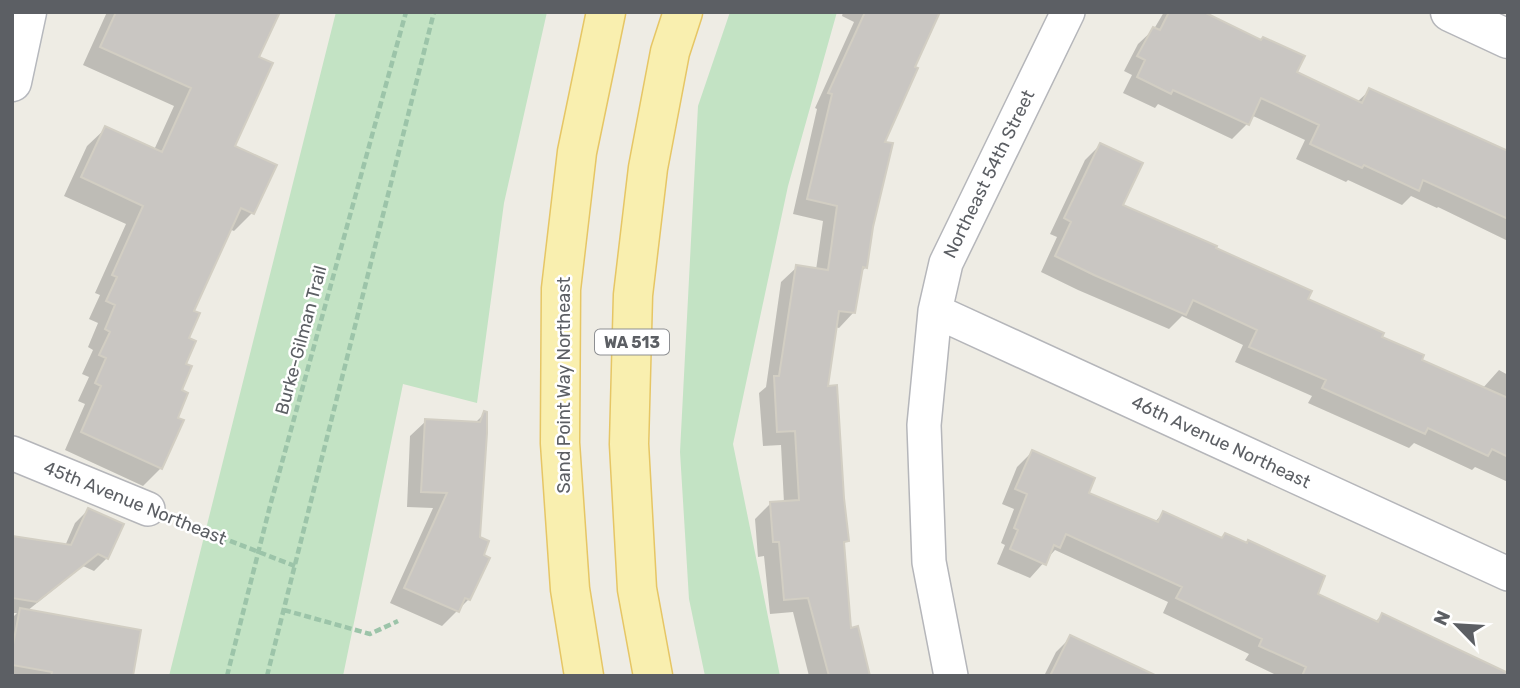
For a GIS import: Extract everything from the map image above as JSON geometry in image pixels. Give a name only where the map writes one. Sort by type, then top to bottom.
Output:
[{"type":"main road","points":[[12,82],[27,12]]},
{"type":"main road","name":"Sand Point Way Northeast","points":[[584,676],[570,589],[560,443],[561,289],[576,152],[606,12]]},
{"type":"main road","name":"WA 513","points":[[653,676],[637,589],[629,444],[633,295],[648,168],[670,52],[683,12]]},
{"type":"main road","points":[[1450,12],[1508,39]]},
{"type":"street","name":"Northeast 54th Street","points":[[951,676],[929,562],[924,425],[935,311],[946,263],[1068,12]]},
{"type":"street","name":"46th Avenue Northeast","points":[[935,311],[1508,574]]},
{"type":"street","name":"45th Avenue Northeast","points":[[12,453],[148,509]]},
{"type":"path","name":"Burke-Gilman Trail","points":[[227,676],[258,551],[406,12]]},
{"type":"path","points":[[267,676],[434,12]]},
{"type":"path","name":"45th Avenue Northeast","points":[[148,509],[295,566]]},
{"type":"path","points":[[284,610],[370,634],[398,621]]},
{"type":"green space","points":[[336,12],[547,12],[504,203],[477,403],[403,384],[343,676],[169,676]]},
{"type":"green space","points":[[730,12],[837,12],[788,186],[733,444],[780,676],[705,676],[689,599],[680,452],[698,106]]},
{"type":"building","points":[[116,12],[280,12],[259,57],[273,63],[235,146],[277,165],[254,214],[241,208],[194,311],[200,313],[189,338],[196,341],[186,364],[192,366],[182,390],[188,393],[178,418],[184,420],[162,469],[81,432],[101,386],[95,383],[106,358],[99,355],[110,332],[105,329],[115,305],[106,301],[117,277],[112,275],[143,206],[81,177],[105,126],[162,152],[191,88],[100,47]]},
{"type":"building","points":[[865,12],[940,12],[885,142],[893,143],[873,227],[867,268],[863,267],[855,313],[839,311],[828,386],[837,385],[849,541],[844,542],[851,628],[858,626],[870,676],[829,676],[808,598],[784,600],[779,542],[773,542],[770,502],[799,500],[795,431],[777,432],[774,376],[779,376],[796,265],[828,270],[837,206],[807,199],[832,94],[828,93]]},
{"type":"building","points":[[1169,12],[1204,12],[1261,40],[1263,37],[1305,56],[1297,72],[1362,103],[1369,88],[1508,151],[1508,219],[1423,180],[1419,191],[1310,144],[1319,125],[1261,98],[1249,125],[1173,90],[1171,94],[1137,77],[1145,60],[1137,56],[1153,27],[1160,30]]},
{"type":"building","points":[[1100,143],[1143,163],[1123,205],[1312,291],[1308,299],[1384,333],[1382,337],[1424,355],[1422,360],[1508,398],[1508,457],[1492,449],[1488,456],[1428,428],[1425,434],[1322,388],[1326,380],[1249,347],[1257,330],[1193,300],[1186,315],[1055,256],[1071,222],[1064,218]]},
{"type":"building","points":[[484,411],[487,412],[487,433],[480,537],[489,541],[484,555],[490,558],[470,600],[465,598],[459,612],[404,588],[447,493],[421,492],[425,419],[480,422]]},
{"type":"building","points":[[1032,450],[1095,478],[1089,493],[1158,522],[1163,511],[1222,538],[1225,533],[1247,543],[1248,540],[1325,576],[1318,594],[1378,622],[1382,613],[1508,673],[1508,676],[1302,676],[1306,667],[1259,646],[1262,639],[1176,598],[1182,587],[1066,534],[1060,548],[1054,545],[1046,565],[1010,549],[1018,530],[1014,528],[1027,494],[1015,489]]},
{"type":"building","points":[[88,508],[124,524],[108,559],[98,554],[37,602],[12,598],[12,536],[71,545]]},
{"type":"building","points":[[20,608],[141,630],[133,676],[51,676],[52,672],[12,665]]},
{"type":"building","points":[[1070,635],[1157,676],[1050,676]]}]
